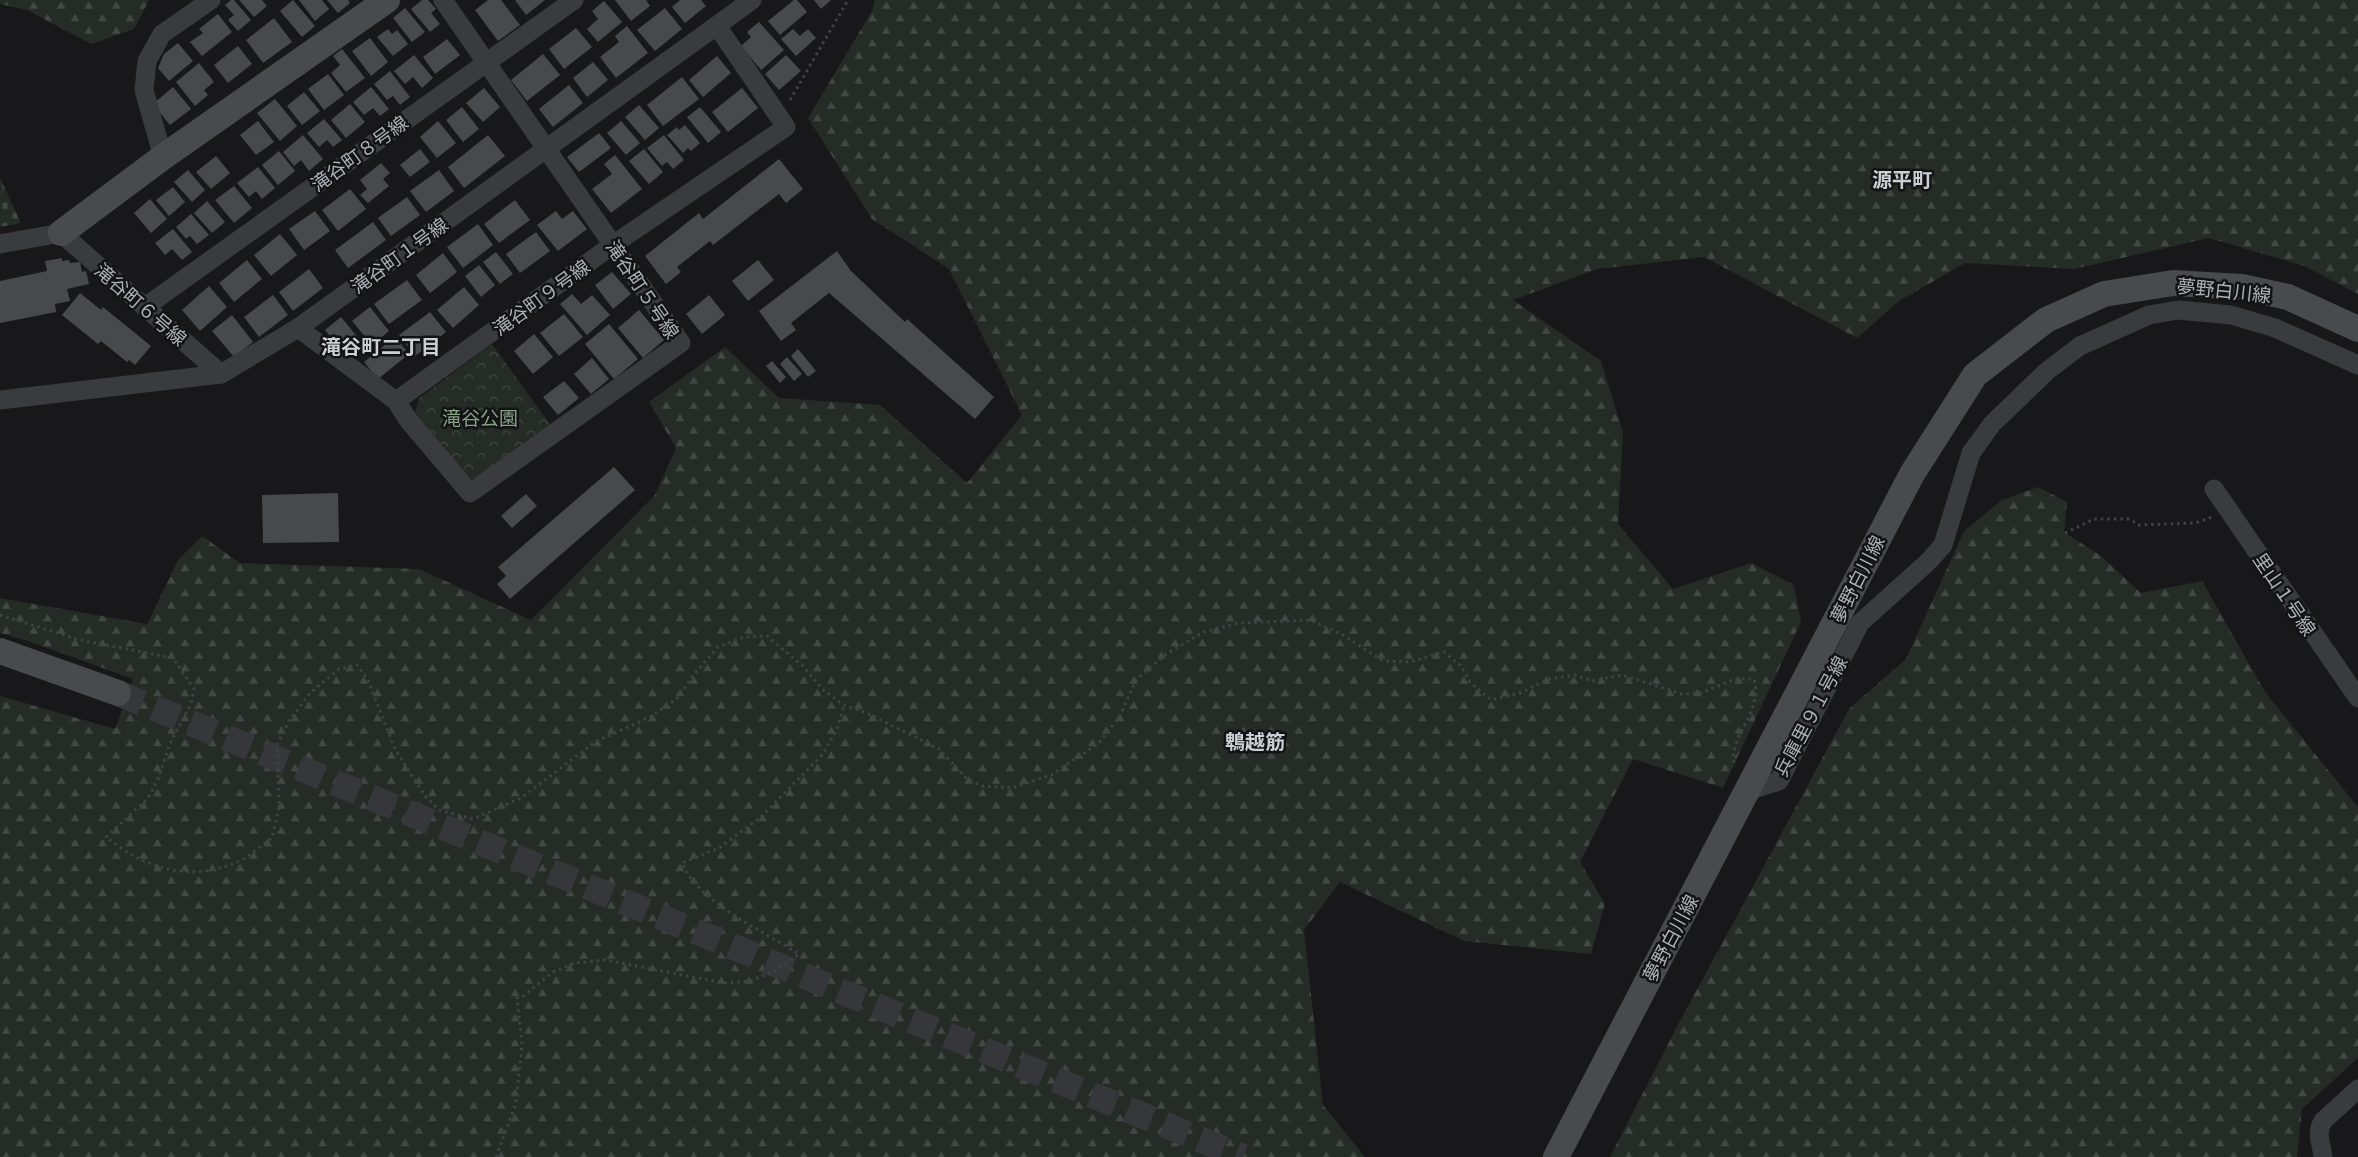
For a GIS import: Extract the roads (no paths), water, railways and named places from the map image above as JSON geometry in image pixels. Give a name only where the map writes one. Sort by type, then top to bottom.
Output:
[{"type":"street","points":[[163,157],[144,90],[147,61],[162,34],[211,0]]},
{"type":"street","points":[[0,244],[61,233],[163,157],[388,0]]},
{"type":"street","name":"滝谷町５号線","points":[[396,401],[409,421],[470,493],[681,343],[443,0]]},
{"type":"street","name":"滝谷町８号線","points":[[145,307],[574,0]]},
{"type":"street","name":"滝谷町１号線","points":[[0,400],[221,374],[298,328],[752,0]]},
{"type":"street","name":"滝谷町９号線","points":[[396,401],[614,244],[786,127],[717,26]]},
{"type":"street","name":"滝谷町６号線","points":[[61,233],[221,374]]},
{"type":"street","name":"夢野白川線","points":[[1556,1157],[1912,474],[1975,375],[2046,320],[2104,294],[2173,283],[2242,287],[2288,297],[2358,329]]},
{"type":"street","name":"兵庫里９１号線","points":[[1751,786],[1778,781],[1860,623],[1943,545],[1971,453],[1992,424],[2047,371],[2080,346],[2149,315],[2178,310],[2231,315],[2275,328],[2358,365]]},
{"type":"street","points":[[2321,312],[2358,340]]},
{"type":"street","points":[[298,328],[396,401]]},
{"type":"street","name":"里山１号線","points":[[2214,488],[2358,698]]},
{"type":"street","points":[[0,651],[118,693]]},
{"type":"street","points":[[2323,1157],[2318,1138],[2319,1127],[2323,1121],[2358,1089]]},
{"type":"tunnel","points":[[118,693],[1243,1157]]},
{"type":"district","name":"源平町","points":[[1902,179]]},
{"type":"district","name":"滝谷町二丁目","points":[[381,346]]},
{"type":"district","name":"鵯越筋","points":[[1255,741]]},
{"type":"park label","name":"滝谷公園","points":[[480,417]]}]
